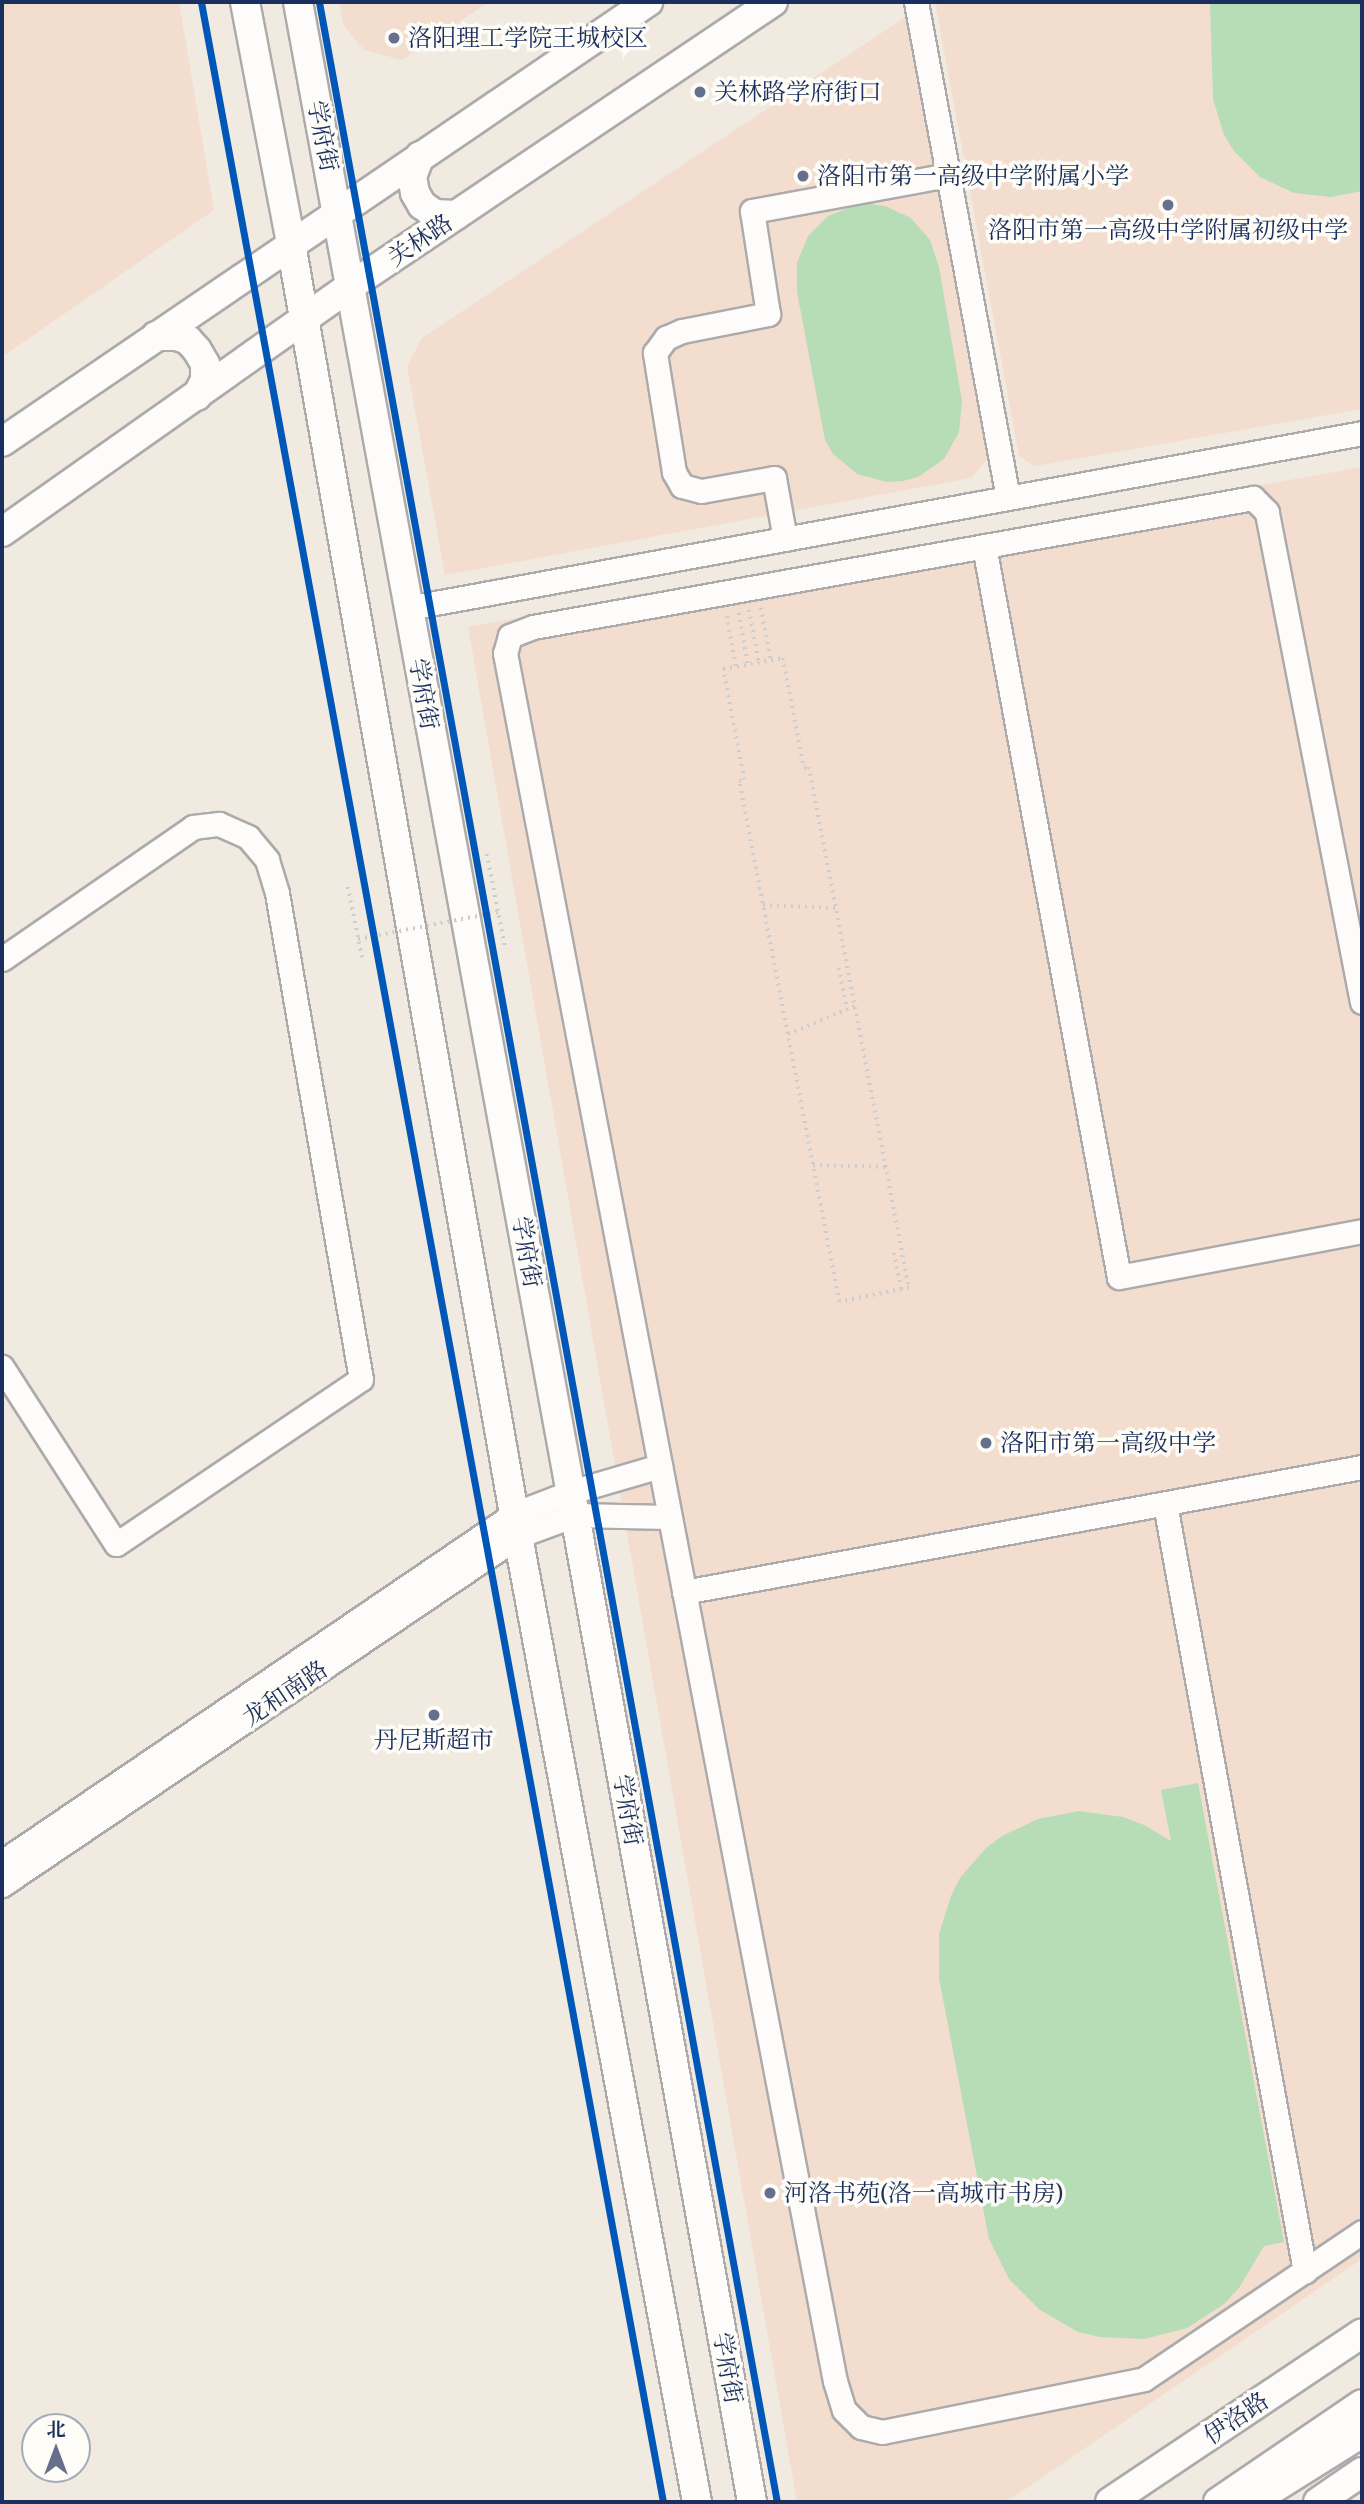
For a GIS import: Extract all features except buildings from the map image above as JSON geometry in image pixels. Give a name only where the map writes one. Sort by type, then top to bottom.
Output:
[{"type":"main road","points":[[245,2],[291,244],[516,1525],[697,2502]]},
{"type":"main road","name":"学府街","points":[[298,2],[573,1504],[752,2502]]},
{"type":"main road","points":[[2,442],[648,2]]},
{"type":"main road","name":"关林路","points":[[2,532],[349,287],[773,2]]},
{"type":"main road","points":[[420,156],[412,177],[415,193],[422,205],[435,214],[456,215]]},
{"type":"main road","points":[[156,337],[177,336],[188,340],[197,350],[205,364],[205,380],[197,396]]},
{"type":"main road","name":"伊洛路","points":[[1110,2502],[1362,2333]]},
{"type":"main road","points":[[1218,2502],[1362,2404]]},
{"type":"main road","points":[[1252,2502],[1362,2433]]},
{"type":"main road","points":[[1318,2502],[1362,2472]]},
{"type":"street","points":[[916,2],[1008,498]]},
{"type":"street","points":[[785,539],[774,478],[701,491],[682,486],[674,472],[655,353],[666,338],[682,331],[768,314],[752,211],[948,175]]},
{"type":"street","points":[[408,608],[1362,433]]},
{"type":"street","points":[[1362,1002],[1267,512],[1253,498],[533,627],[510,636],[505,653],[507,667],[835,2381],[844,2410],[861,2427],[882,2432],[1144,2379],[1362,2232]]},
{"type":"street","points":[[985,546],[1119,1277],[1362,1231]]},
{"type":"street","points":[[2,959],[193,827],[219,824],[248,837],[267,860],[277,893],[361,1379],[116,1544],[2,1367]]},
{"type":"street","name":"龙和南路","points":[[2,1861],[516,1525],[573,1504],[660,1466]]},
{"type":"street","points":[[684,1592],[1362,1467]]},
{"type":"street","points":[[573,1504],[670,1517]]},
{"type":"street","points":[[1165,1504],[1305,2271]]},
{"type":"street","name":"龙和南路","points":[[2,1885],[516,1525]]},
{"type":"path","points":[[761,608],[771,660]]},
{"type":"path","points":[[749,610],[759,662]]},
{"type":"path","points":[[738,613],[748,665]]},
{"type":"path","points":[[727,616],[736,667]]},
{"type":"path","points":[[783,658],[804,768],[809,767],[909,1289],[839,1302],[739,781],[744,780],[723,669],[759,662],[783,658]]},
{"type":"path","points":[[487,854],[505,946]]},
{"type":"path","points":[[348,887],[363,961]]},
{"type":"path","points":[[483,903],[488,930]]},
{"type":"path","points":[[763,905],[836,908]]},
{"type":"path","points":[[358,939],[498,912]]},
{"type":"path","points":[[371,921],[376,948]]},
{"type":"path","points":[[839,968],[847,1009]]},
{"type":"path","points":[[788,1034],[855,1006]]},
{"type":"path","points":[[813,1165],[886,1167]]},
{"type":"path","points":[[894,1253],[902,1290]]},
{"type":"shaded area","points":[[2,2],[179,2],[214,210],[2,357]]},
{"type":"shaded area","name":"洛阳理工学院王城校区","points":[[339,2],[489,2],[402,60],[364,50],[344,26]]},
{"type":"shaded area","name":"洛阳市第一高级中学附属初级中学","points":[[935,2],[1362,2],[1362,409],[1035,466],[1019,456]]},
{"type":"shaded area","name":"洛阳市第一高级中学附属小学","points":[[910,14],[989,457],[971,478],[445,575],[407,366],[422,338]]},
{"type":"shaded area","name":"洛阳市第一高级中学","points":[[1362,467],[1362,2259],[1006,2502],[797,2502],[468,627]]},
{"type":"green space","points":[[1210,2],[1362,2],[1362,191],[1331,197],[1294,193],[1260,177],[1234,151],[1224,135],[1213,99]]},
{"type":"green space","points":[[856,205],[885,206],[911,218],[930,240],[939,267],[962,401],[959,432],[944,459],[918,477],[903,481],[887,482],[857,474],[833,454],[825,440],[797,292],[797,263],[808,236],[828,216]]},
{"type":"green space","points":[[1198,1783],[1284,2242],[1264,2246],[1239,2288],[1224,2304],[1187,2328],[1144,2339],[1100,2337],[1078,2332],[1040,2310],[1009,2279],[989,2239],[939,1978],[939,1934],[951,1896],[960,1878],[986,1848],[1002,1836],[1038,1819],[1079,1811],[1123,1817],[1144,1825],[1171,1841],[1161,1790]]},
{"type":"cycle path","points":[[201,2],[663,2502]]},
{"type":"cycle path","points":[[319,2],[777,2502]]},
{"type":"place","name":"洛阳理工学院王城校区","points":[[394,38]]},
{"type":"place","name":"关林路学府街口","points":[[700,92]]},
{"type":"place","name":"洛阳市第一高级中学附属小学","points":[[803,176]]},
{"type":"place","name":"洛阳市第一高级中学附属初级中学","points":[[1168,205]]},
{"type":"place","name":"洛阳市第一高级中学","points":[[986,1443]]},
{"type":"place","name":"丹尼斯超市","points":[[434,1715]]},
{"type":"place","name":"河洛书苑(洛一高城市书房)","points":[[770,2193]]}]
